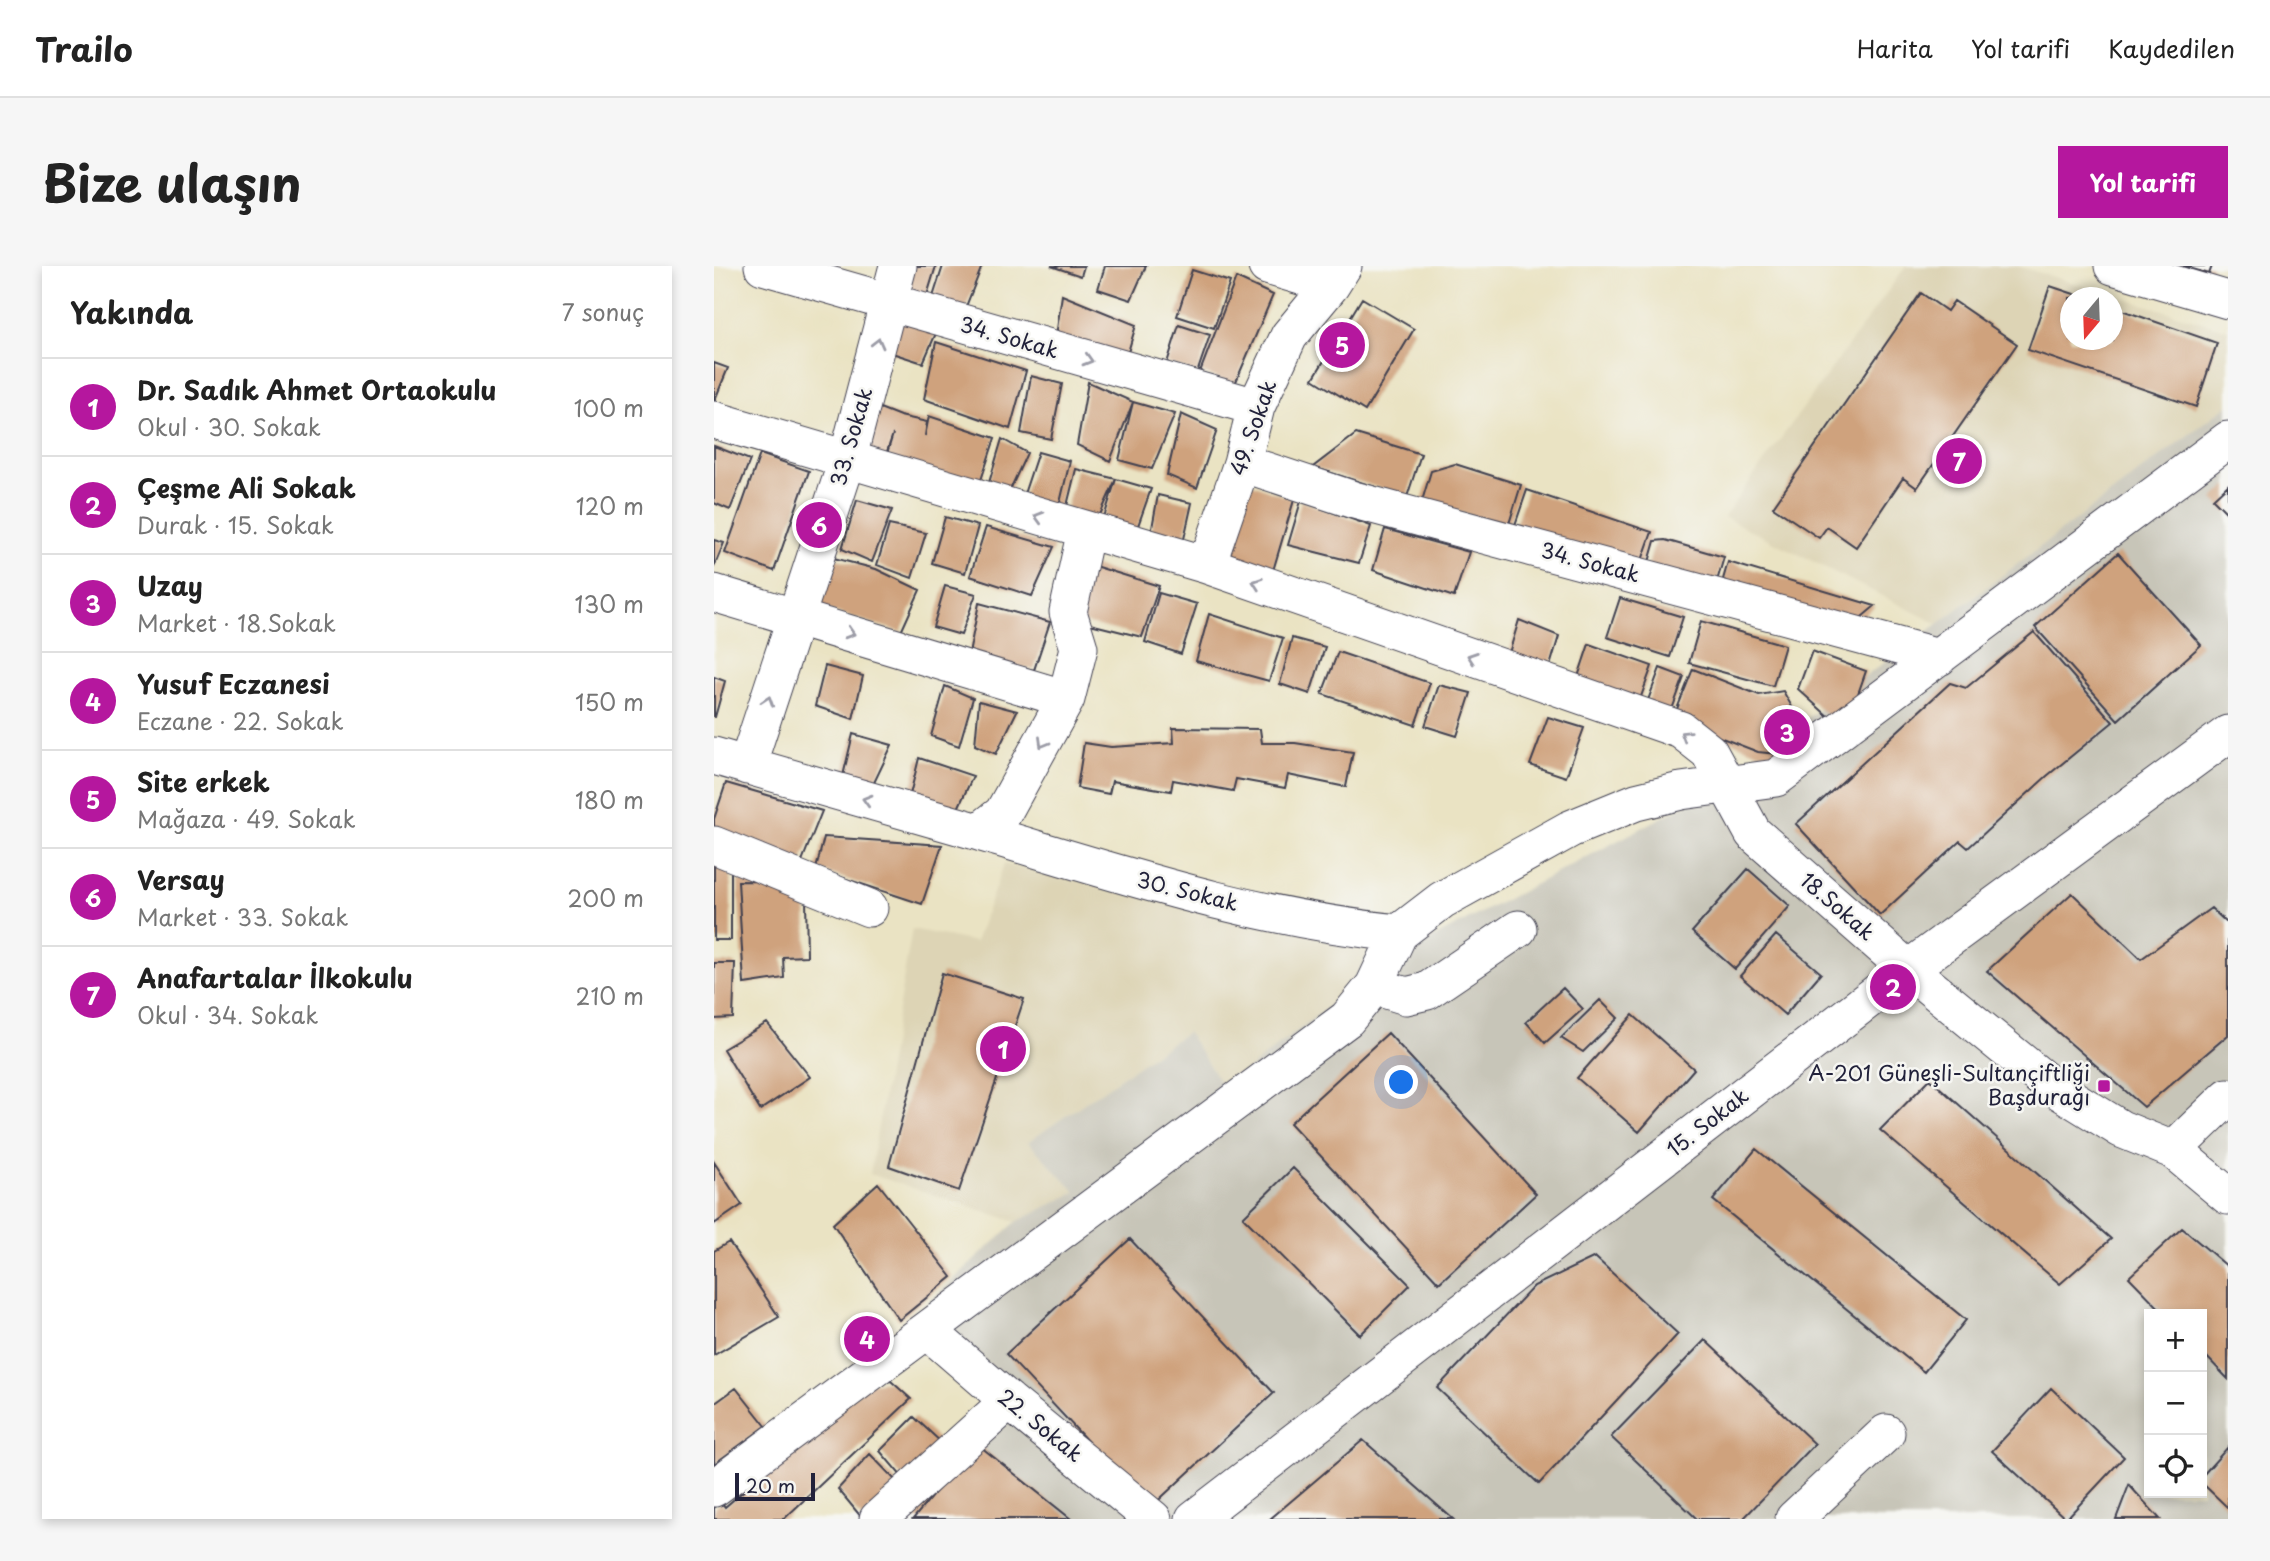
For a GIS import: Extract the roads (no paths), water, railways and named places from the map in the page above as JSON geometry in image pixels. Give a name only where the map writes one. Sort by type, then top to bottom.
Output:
[{"type":"street","name":"34. Sokak","points":[[763,266],[1256,407]]},
{"type":"street","name":"33. Sokak","points":[[730,761],[796,617],[846,461],[898,266]]},
{"type":"street","points":[[1267,266],[1337,276]]},
{"type":"street","points":[[2113,266],[2228,300]]},
{"type":"street","name":"49. Sokak","points":[[1207,565],[1242,463],[1256,407],[1289,336],[1337,276]]},
{"type":"street","name":"18.Sokak","points":[[714,420],[1207,565],[1681,730],[1709,752],[1753,833],[1908,969],[2050,1085],[2122,1129],[2173,1150],[2228,1196]]},
{"type":"street","points":[[714,1489],[1347,1019],[1374,986],[1399,933],[1442,900],[1570,829],[1636,802],[1681,791],[1776,778],[2228,440]]},
{"type":"street","name":"34. Sokak","points":[[1242,463],[1354,500],[1939,657]]},
{"type":"street","points":[[979,832],[1003,813],[1066,699],[1079,648],[1068,612],[1086,530]]},
{"type":"street","points":[[714,593],[1066,699]]},
{"type":"street","name":"15. Sokak","points":[[1194,1519],[1908,969],[2228,734]]},
{"type":"street","name":"30. Sokak","points":[[730,761],[1194,896],[1350,928],[1399,933]]},
{"type":"street","points":[[714,845],[869,908]]},
{"type":"street","points":[[1374,986],[1406,996],[1427,991],[1518,929]]},
{"type":"street","points":[[2173,1150],[2228,1097]]},
{"type":"street","name":"22. Sokak","points":[[928,1331],[1153,1519]]},
{"type":"street","points":[[878,1519],[1009,1401]]},
{"type":"street","points":[[1794,1519],[1886,1433]]},
{"type":"place","name":"Site erkek","points":[[1342,345]]},
{"type":"place","name":"Anafartalar İlkokulu","points":[[1959,461]]},
{"type":"place","name":"Versay","points":[[819,525]]},
{"type":"place","name":"Uzay","points":[[1787,732]]},
{"type":"place","name":"Çeşme Ali Sokak","points":[[1893,987]]},
{"type":"place","name":"Dr. Sadık Ahmet Ortaokulu","points":[[1003,1049]]},
{"type":"place","name":"A-201 Güneşli-Sultançiftliği Başdurağı","points":[[2104,1086]]},
{"type":"place","name":"Yusuf Eczanesi","points":[[867,1339]]}]
